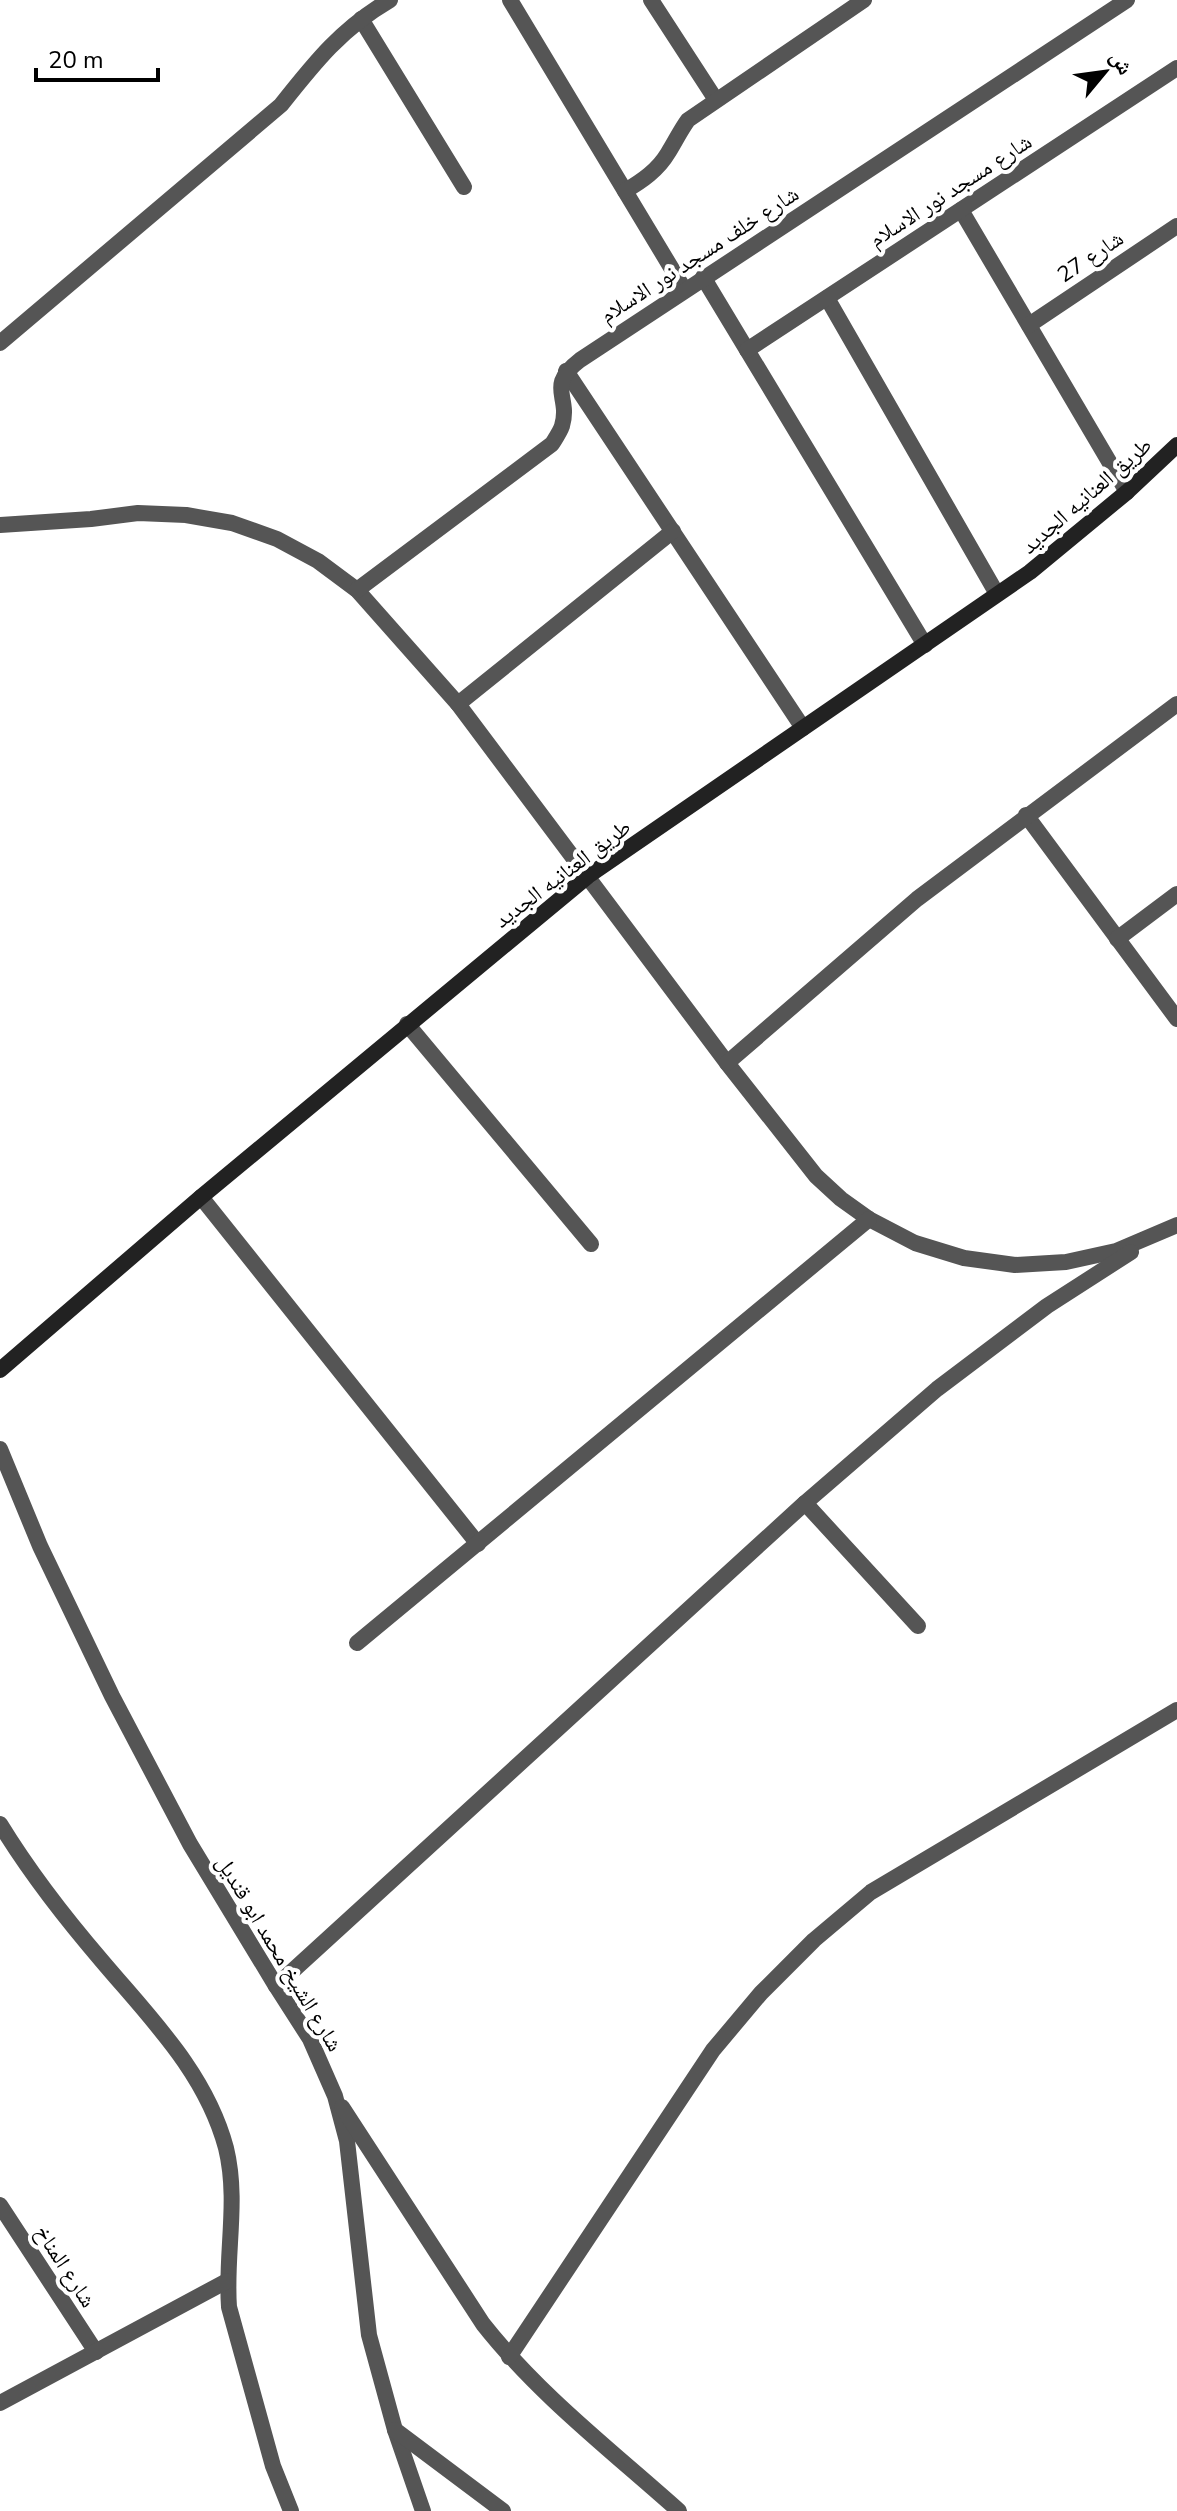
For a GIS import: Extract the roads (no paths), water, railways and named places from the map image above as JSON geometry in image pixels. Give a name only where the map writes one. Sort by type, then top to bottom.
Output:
[{"type":"street","points":[[0,343],[281,105],[338,37],[390,0]]},
{"type":"street","points":[[510,0],[684,289]]},
{"type":"street","points":[[651,0],[716,100]]},
{"type":"street","points":[[625,191],[653,172],[688,120],[864,0]]},
{"type":"street","name":"شارع خلف مسجد نور الاسلام","points":[[566,371],[684,289],[1127,0]]},
{"type":"street","points":[[361,19],[464,187]]},
{"type":"street","name":"شارع مسجد نور الاسلام","points":[[747,350],[1177,68]]},
{"type":"street","points":[[961,210],[1127,492]]},
{"type":"street","name":"شارع 27","points":[[1029,325],[1177,226]]},
{"type":"street","points":[[703,277],[925,645]]},
{"type":"street","points":[[827,298],[997,594]]},
{"type":"street","points":[[566,371],[803,728]]},
{"type":"street","points":[[357,590],[552,444],[562,426],[560,388],[566,371]]},
{"type":"street","name":"طريق العنانيه الجديد","points":[[0,1370],[201,1197],[588,876],[1030,572],[1127,492],[1177,445]]},
{"type":"street","points":[[0,525],[138,513],[186,515],[232,523],[277,539],[318,561],[357,590],[458,704],[727,1063],[816,1176],[869,1219],[927,1247],[964,1258],[1015,1265],[1079,1260],[1116,1251],[1170,1228]]},
{"type":"street","points":[[458,704],[673,531]]},
{"type":"street","points":[[727,1063],[917,899],[1177,704]]},
{"type":"street","points":[[1026,815],[1177,1019]]},
{"type":"street","points":[[1117,939],[1177,894]]},
{"type":"street","points":[[407,1024],[591,1244]]},
{"type":"street","points":[[201,1197],[478,1544]]},
{"type":"street","points":[[357,1643],[869,1219]]},
{"type":"street","points":[[276,1986],[805,1503],[937,1389],[1047,1306],[1170,1228]]},
{"type":"street","name":"شارع الشيخ محمد ابو قنديل","points":[[0,1449],[40,1546],[112,1696],[190,1844],[310,2039],[335,2096],[347,2141],[369,2335],[395,2430],[423,2511]]},
{"type":"street","points":[[805,1503],[918,1626]]},
{"type":"street","points":[[509,2357],[713,2050],[761,1993],[814,1940],[871,1892],[1177,1710]]},
{"type":"street","points":[[0,1824],[65,1917],[174,2045],[196,2077],[214,2113],[226,2150],[232,2189],[227,2281],[234,2332],[273,2466],[291,2511]]},
{"type":"street","points":[[335,2096],[483,2324],[509,2357],[679,2511]]},
{"type":"street","name":"شارع المناخ","points":[[0,2205],[96,2352]]},
{"type":"street","points":[[0,2403],[227,2281]]},
{"type":"street","points":[[395,2430],[503,2511]]}]
